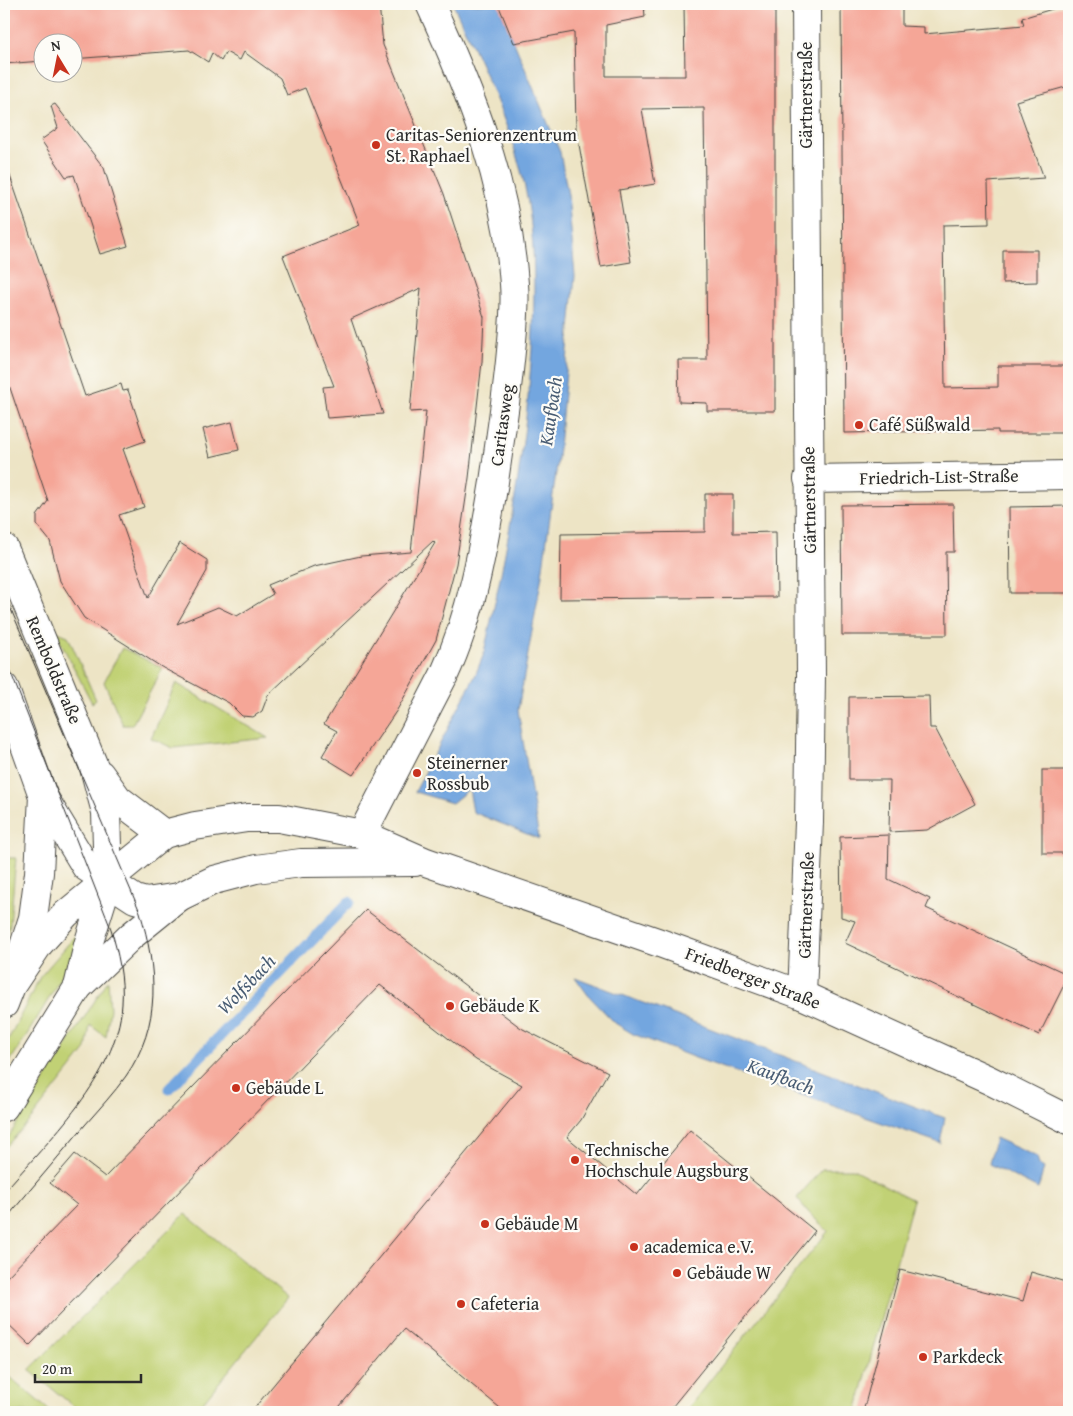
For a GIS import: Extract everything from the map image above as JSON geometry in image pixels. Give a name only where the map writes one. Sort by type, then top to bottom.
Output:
[{"type":"street","name":"Caritasweg","points":[[362,834],[440,683],[455,650],[474,591],[506,408],[512,335],[514,286],[509,233],[497,176],[477,114],[430,4]]},
{"type":"street","name":"Gärtnerstraße","points":[[802,995],[809,822],[811,695],[806,4]]},
{"type":"street","name":"Friedrich-List-Straße","points":[[808,479],[1069,475]]},
{"type":"street","name":"Remboldstraße","points":[[4,548],[93,764],[106,812],[108,881],[88,945],[78,987]]},
{"type":"street","points":[[4,686],[43,796],[86,867],[126,895],[146,902],[179,897]]},
{"type":"street","name":"Remboldstraße","points":[[93,764],[118,800],[164,834]]},
{"type":"street","points":[[8,995],[33,918],[43,796]]},
{"type":"street","name":"Friedberger Straße","points":[[8,995],[39,944],[66,914],[164,834],[195,826],[247,818],[279,818],[362,834],[426,862],[660,943],[802,995],[990,1080],[1069,1120]]},
{"type":"street","name":"Friedberger Straße","points":[[78,987],[131,936],[179,897],[214,880],[256,869],[301,863],[426,862]]},
{"type":"street","points":[[4,1107],[78,987]]},
{"type":"green space","points":[[55,631],[68,636],[96,700],[92,703]]},
{"type":"green space","points":[[122,648],[163,668],[132,725],[123,725],[104,682]]},
{"type":"green space","points":[[176,683],[268,738],[173,748],[151,738]]},
{"type":"green space","points":[[6,858],[16,858],[10,925],[4,944],[4,862]]},
{"type":"green space","points":[[76,935],[79,940],[63,974],[4,1071],[4,1048],[40,977]]},
{"type":"green space","points":[[108,980],[110,1009],[106,1037],[90,1025],[86,1049],[32,1118],[4,1149],[4,1144]]},
{"type":"green space","points":[[822,1169],[853,1169],[913,1200],[856,1412],[685,1412],[828,1231],[809,1213],[797,1198]]},
{"type":"green space","points":[[185,1214],[288,1298],[195,1412],[81,1412],[29,1370]]},
{"type":"green space","points":[[4,1372],[51,1412],[7,1412]]},
{"type":"water","name":"Kaufbach","points":[[453,4],[498,4],[560,152],[568,195],[575,276],[558,458],[542,575],[518,710],[539,839],[473,812],[469,789],[452,803],[415,792],[475,676],[483,656],[516,494],[527,411],[533,329],[533,250],[526,191],[515,149],[499,107]]},
{"type":"water","name":"Kaufbach","points":[[575,977],[945,1118],[940,1143],[698,1059],[633,1034],[615,1023],[588,995]]},
{"type":"water","points":[[995,1138],[1037,1157],[1039,1165],[1044,1168],[1038,1189],[989,1164]]},
{"type":"building","points":[[4,4],[379,4],[383,45],[444,194],[484,317],[482,362],[469,478],[456,564],[436,640],[397,710],[353,775],[322,756],[337,731],[324,724],[435,543],[433,541],[268,695],[262,711],[253,717],[242,716],[229,703],[163,668],[84,618],[60,581],[50,541],[37,525],[37,516],[48,501],[4,370],[4,171],[8,170],[85,396],[121,384],[123,391],[128,390],[145,441],[123,449],[144,507],[119,515],[148,598],[180,543],[207,560],[207,571],[177,624],[218,607],[237,616],[273,594],[268,585],[314,566],[361,556],[411,552],[426,411],[410,412],[421,288],[351,319],[383,414],[327,418],[323,387],[334,386],[283,256],[360,225],[305,88],[287,95],[280,78],[244,52],[240,60],[226,52],[221,61],[212,53],[208,62],[189,50],[82,58],[82,32],[32,32],[32,62],[4,64]]},
{"type":"building","points":[[498,4],[644,4],[645,17],[606,25],[606,76],[685,76],[684,4],[775,4],[775,411],[707,411],[707,403],[679,402],[678,360],[707,360],[704,108],[642,109],[655,184],[619,190],[631,262],[601,267],[576,128],[574,32],[514,43]]},
{"type":"building","points":[[841,4],[902,4],[902,26],[924,27],[924,34],[1024,25],[1022,18],[1069,4],[1069,86],[1016,101],[1044,178],[988,182],[989,224],[943,225],[945,388],[998,387],[998,366],[1069,366],[1069,433],[998,433],[998,430],[844,433]]},
{"type":"building","points":[[55,104],[104,168],[128,246],[100,254],[74,175],[66,177],[41,140],[58,128],[51,106]]},
{"type":"building","points":[[1003,250],[1037,250],[1037,282],[1003,283]]},
{"type":"building","points":[[232,422],[239,450],[210,457],[203,429]]},
{"type":"building","points":[[705,494],[733,494],[733,533],[776,532],[777,597],[560,599],[561,534],[705,532]]},
{"type":"building","points":[[953,504],[954,552],[946,552],[947,635],[842,635],[841,505]]},
{"type":"building","points":[[1069,506],[1069,593],[1010,593],[1009,507]]},
{"type":"building","points":[[929,696],[930,728],[935,728],[975,804],[927,830],[889,832],[890,780],[849,780],[849,697]]},
{"type":"building","points":[[1042,770],[1069,770],[1069,853],[1042,853]]},
{"type":"building","points":[[889,835],[888,879],[930,899],[926,908],[1069,975],[1039,1035],[845,943],[855,921],[841,917],[840,837]]},
{"type":"building","points":[[366,910],[521,1028],[608,1072],[581,1120],[567,1137],[637,1195],[690,1130],[815,1231],[668,1412],[505,1412],[404,1329],[335,1412],[251,1412],[522,1085],[476,1060],[380,985],[30,1345],[4,1320],[4,1280],[77,1205],[50,1183],[75,1154],[105,1177]]},
{"type":"building","points":[[900,1270],[1023,1301],[1031,1272],[1069,1283],[1069,1412],[863,1412]]},
{"type":"waterway","name":"Wolfsbach","points":[[169,1089],[349,902]]},
{"type":"tram line","points":[[4,593],[140,912],[146,933],[153,975],[151,1016],[146,1036],[138,1056],[126,1076],[4,1221]]},
{"type":"tram line","points":[[4,655],[111,929],[120,966],[122,985],[122,1004],[117,1031],[108,1057],[94,1082],[78,1106],[4,1192]]},
{"type":"place","name":"Caritas-Seniorenzentrum St. Raphael","points":[[376,145]]},
{"type":"place","name":"Café Süßwald","points":[[859,425]]},
{"type":"place","name":"Steinerner Rossbub","points":[[417,773]]},
{"type":"place","name":"Gebäude K","points":[[450,1006]]},
{"type":"place","name":"Gebäude L","points":[[236,1088]]},
{"type":"place","name":"Technische Hochschule Augsburg","points":[[575,1160]]},
{"type":"place","name":"Gebäude M","points":[[485,1224]]},
{"type":"place","name":"academica e.V.","points":[[634,1247]]},
{"type":"place","name":"Gebäude W","points":[[677,1273]]},
{"type":"place","name":"Cafeteria","points":[[461,1304]]},
{"type":"place","name":"Parkdeck","points":[[923,1357]]}]
